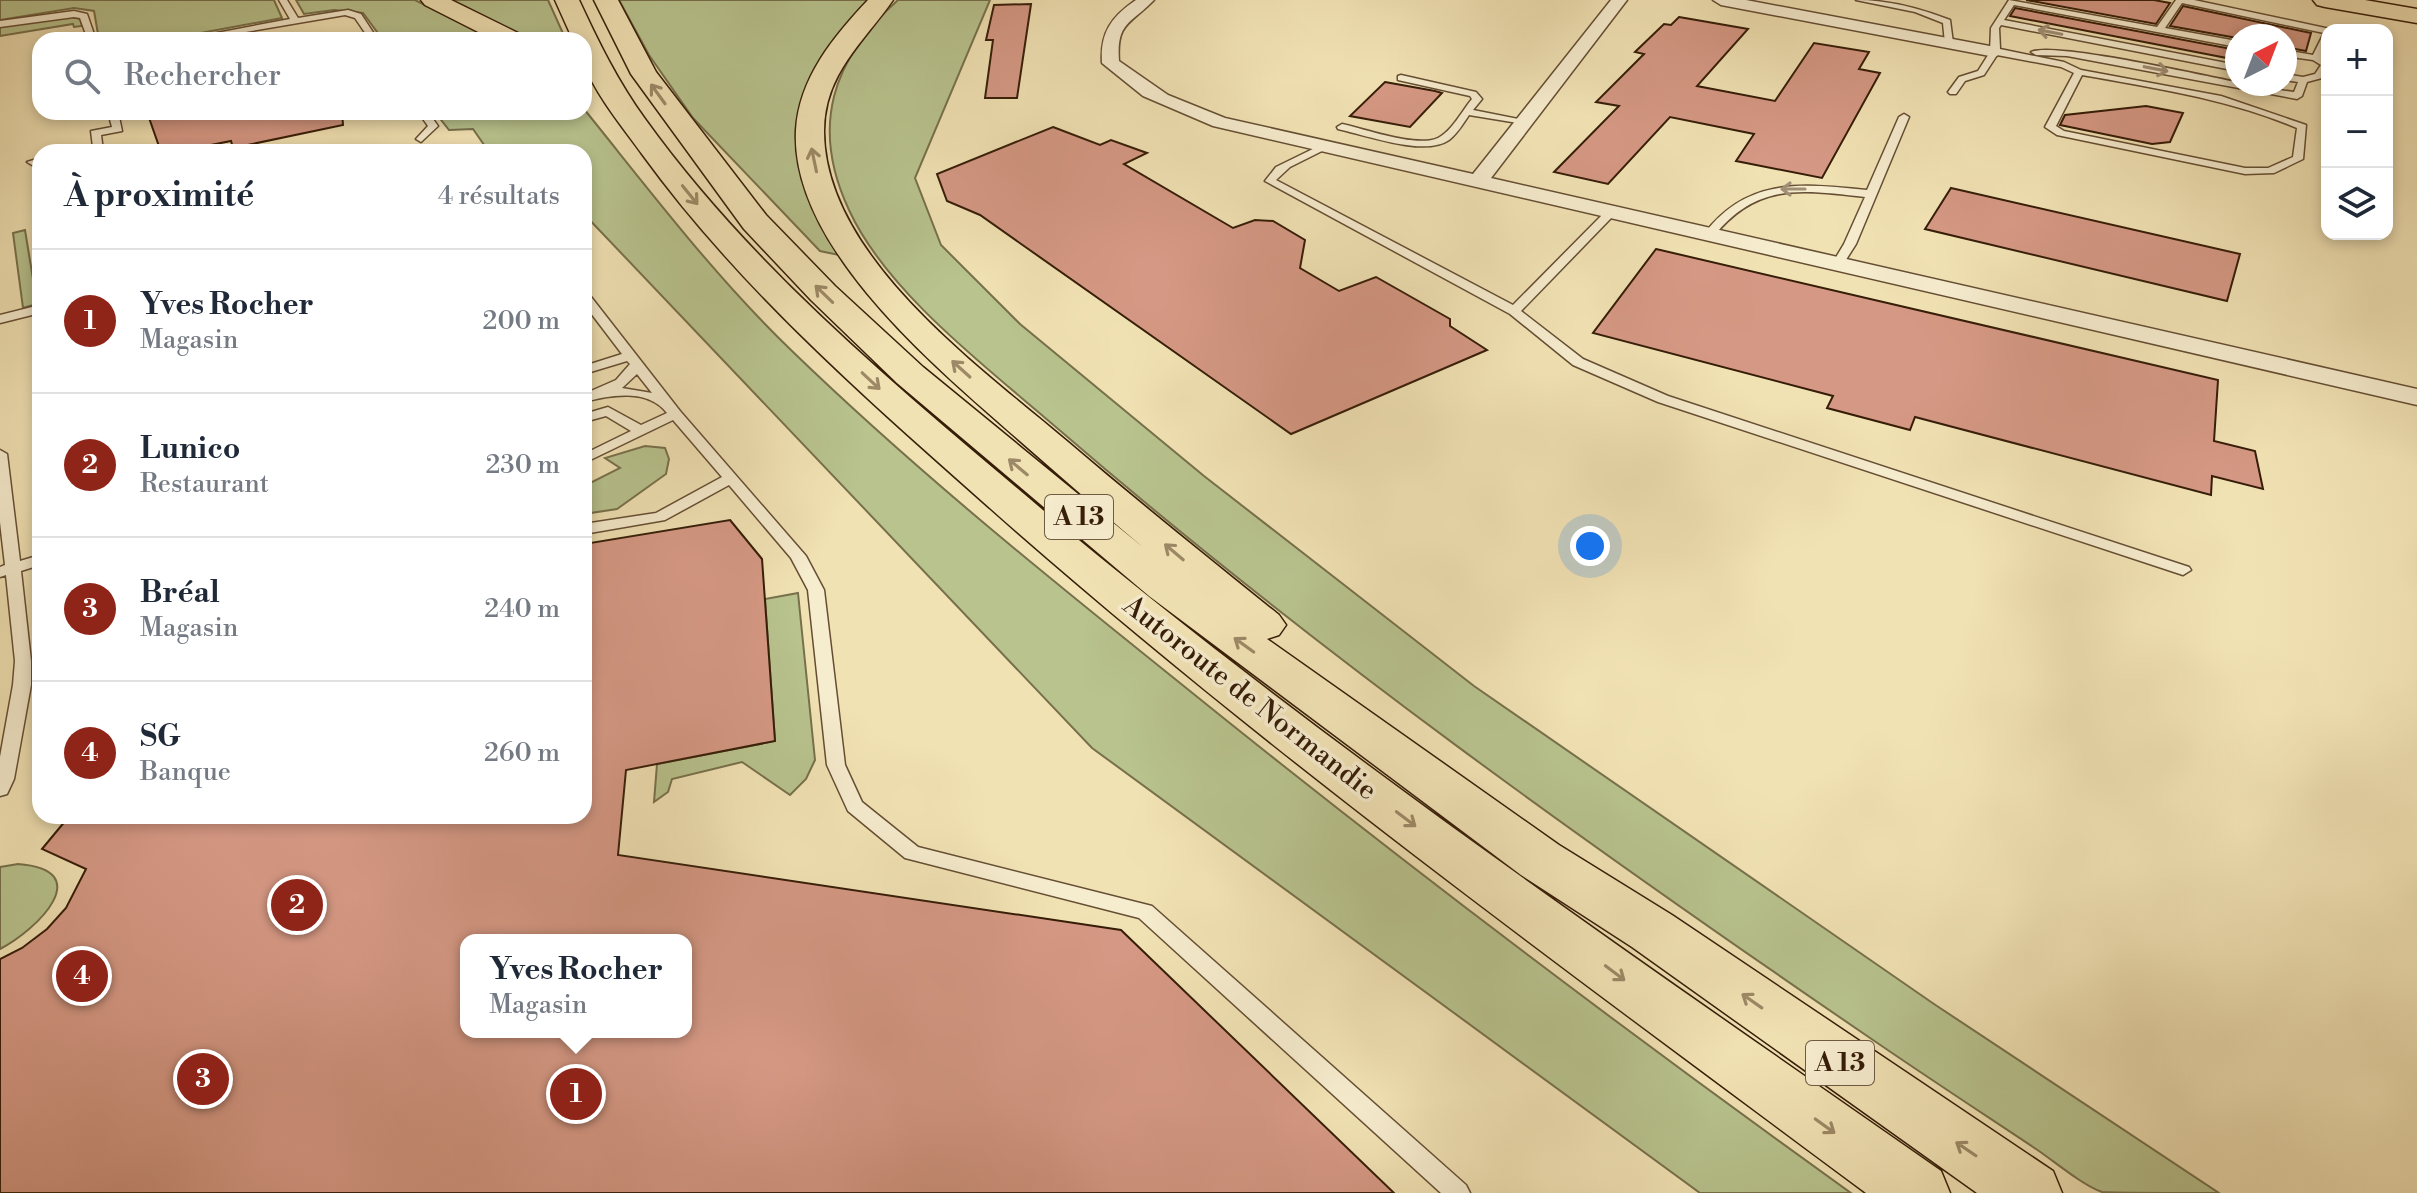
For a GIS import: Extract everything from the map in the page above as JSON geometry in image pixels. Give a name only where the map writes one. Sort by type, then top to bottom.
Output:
[{"type":"main road","points":[[433,0],[497,32]]},
{"type":"main road","name":"A 13","points":[[567,0],[581,32]]},
{"type":"main road","name":"A 13","points":[[606,0],[644,74],[755,222],[823,293],[910,375],[1023,472],[1164,586],[1540,860],[1652,931],[2030,1193]]},
{"type":"main road","points":[[881,0],[856,26],[829,64],[818,88],[811,119],[812,154],[824,195],[847,243],[868,272],[938,348],[1104,494],[1419,751],[1550,849],[1652,931]]},
{"type":"main road","points":[[2325,0],[2417,16]]},
{"type":"main road","name":"A 13","points":[[592,54],[617,99],[642,133]]},
{"type":"main road","points":[[592,102],[611,122],[642,133]]},
{"type":"main road","name":"Autoroute de Normandie","points":[[642,133],[709,218],[781,294],[885,394],[1101,582],[1349,776],[1918,1193]]},
{"type":"street","points":[[1146,0],[1121,16],[1108,39],[1111,63],[1141,89],[1180,108],[1220,122],[2417,397]]},
{"type":"street","points":[[1478,181],[1619,0]]},
{"type":"street","points":[[1721,0],[1995,52]]},
{"type":"lane","points":[[283,0],[295,20]]},
{"type":"lane","points":[[1860,0],[1917,10],[1947,22],[1949,43]]},
{"type":"lane","points":[[2159,30],[2181,0],[2321,32]]},
{"type":"lane","points":[[1953,92],[1962,79],[1981,73],[1995,52],[1995,28],[2012,1],[2225,42]]},
{"type":"lane","points":[[228,32],[345,12],[358,16],[369,32]]},
{"type":"lane","points":[[0,24],[74,14],[84,16],[89,32]]},
{"type":"lane","points":[[1999,22],[2225,66]]},
{"type":"lane","points":[[2316,58],[2321,47]]},
{"type":"lane","points":[[1995,52],[2079,55],[2297,96],[2303,80]]},
{"type":"lane","points":[[1995,52],[2064,65],[2079,72],[2212,97],[2273,113],[2302,127],[2298,159],[2270,171],[2245,171],[2061,133],[2050,127],[2079,72]]},
{"type":"lane","points":[[2297,55],[2316,58],[2326,64],[2319,76],[2297,79]]},
{"type":"lane","points":[[1342,127],[1419,143],[1436,143],[1445,139],[1477,99],[1459,88],[1401,78]]},
{"type":"lane","points":[[1466,112],[1524,121]]},
{"type":"lane","points":[[1838,264],[1904,117]]},
{"type":"lane","points":[[98,144],[95,133],[118,129],[115,120]]},
{"type":"lane","points":[[421,139],[433,126],[429,120]]},
{"type":"lane","points":[[1325,147],[1281,168],[1270,181],[1514,311],[1578,362],[1663,399],[2183,570]]},
{"type":"lane","points":[[1710,234],[1722,215],[1752,196],[1775,189],[1871,194]]},
{"type":"lane","points":[[1514,311],[1611,212]]},
{"type":"lane","points":[[592,306],[670,408],[798,556],[816,590],[836,765],[855,806],[912,853],[1145,912],[1458,1193]]},
{"type":"lane","points":[[0,319],[32,311]]},
{"type":"lane","points":[[592,368],[633,360]]},
{"type":"lane","points":[[592,396],[624,382],[633,360]]},
{"type":"lane","points":[[608,391],[638,393],[670,408]]},
{"type":"lane","points":[[592,455],[641,431],[670,408]]},
{"type":"lane","points":[[592,416],[608,411],[641,431]]},
{"type":"lane","points":[[0,454],[7,570],[19,611],[22,685],[5,779],[0,789]]},
{"type":"lane","points":[[592,528],[660,517],[731,478]]},
{"type":"lane","points":[[7,570],[32,562]]},
{"type":"green space","points":[[0,0],[274,0],[282,18],[206,32],[98,32],[94,11],[74,8],[0,20]]},
{"type":"green space","points":[[296,0],[415,0],[480,32],[377,32],[363,13],[334,10],[304,14]]},
{"type":"green space","points":[[449,0],[548,0],[562,32],[512,32]]},
{"type":"green space","points":[[619,0],[869,0],[812,78],[839,255],[820,251],[693,118],[649,55]]},
{"type":"green space","points":[[898,0],[990,0],[915,178],[941,245],[1020,324],[1204,476],[1474,686],[1934,1004],[2219,1193],[2102,1192],[2077,1178],[1663,895],[1456,746],[1254,591],[971,355],[888,271],[866,241],[837,180],[830,123],[834,96],[843,70],[857,46]]},
{"type":"green space","points":[[72,17],[80,19],[82,26],[74,27],[73,24],[0,36],[0,26]]},
{"type":"green space","points":[[592,119],[684,233],[764,323],[838,394],[980,520],[1425,876],[1594,1005],[1851,1193],[1700,1193],[1092,748],[592,222],[592,144],[483,144],[473,129],[449,130],[441,120]]},
{"type":"green space","points":[[25,230],[32,273],[32,305],[23,308],[13,233]]},
{"type":"green space","points":[[645,446],[665,448],[669,459],[666,474],[617,509],[592,513],[592,482],[620,468],[605,458]]},
{"type":"green space","points":[[798,593],[815,760],[806,779],[790,795],[742,762],[672,779],[668,792],[654,802],[657,764],[775,741],[765,599]]},
{"type":"green space","points":[[18,864],[42,869],[54,877],[57,889],[53,902],[30,929],[0,949],[0,867]]},
{"type":"building","points":[[2026,0],[2154,0],[2170,3],[2156,24]]},
{"type":"building","points":[[1031,4],[1017,98],[985,98],[993,40],[986,40],[994,5]]},
{"type":"building","points":[[2183,6],[2268,24],[2225,24],[2225,36],[2170,26]]},
{"type":"building","points":[[2015,8],[2225,48],[2225,58],[2010,16]]},
{"type":"building","points":[[1679,17],[1748,29],[1697,86],[1775,101],[1814,43],[1869,52],[1859,69],[1880,73],[1822,178],[1736,161],[1754,134],[1670,117],[1608,184],[1554,172],[1619,106],[1596,102],[1644,54],[1635,52],[1664,24],[1671,25]]},
{"type":"building","points":[[2297,30],[2311,33],[2306,51],[2297,49]]},
{"type":"building","points":[[1385,82],[1442,93],[1410,127],[1350,116]]},
{"type":"building","points":[[2146,106],[2183,113],[2170,142],[2152,144],[2060,125],[2065,115]]},
{"type":"building","points":[[150,120],[343,120],[343,125],[252,144],[232,144],[231,141],[158,144]]},
{"type":"building","points":[[1053,127],[1100,145],[1111,140],[1147,153],[1124,164],[1233,228],[1255,220],[1273,221],[1305,240],[1300,268],[1339,291],[1376,277],[1450,319],[1450,326],[1487,350],[1291,434],[980,215],[947,201],[937,174]]},
{"type":"building","points":[[1951,188],[2240,254],[2227,301],[1925,229]]},
{"type":"building","points":[[1656,249],[2218,380],[2214,441],[2255,451],[2263,489],[2212,476],[2211,495],[1915,417],[1910,430],[1827,408],[1833,396],[1593,333]]},
{"type":"building","points":[[730,520],[762,559],[775,741],[626,770],[618,855],[1121,930],[1394,1193],[0,1193],[0,959],[22,948],[47,929],[66,908],[86,869],[42,849],[63,824],[592,824],[592,543]]},
{"type":"place","name":"Lunico","points":[[297,905]]},
{"type":"place","name":"SG","points":[[82,976]]},
{"type":"place","name":"Bréal","points":[[203,1079]]},
{"type":"place","name":"Yves Rocher","points":[[576,1094]]}]
